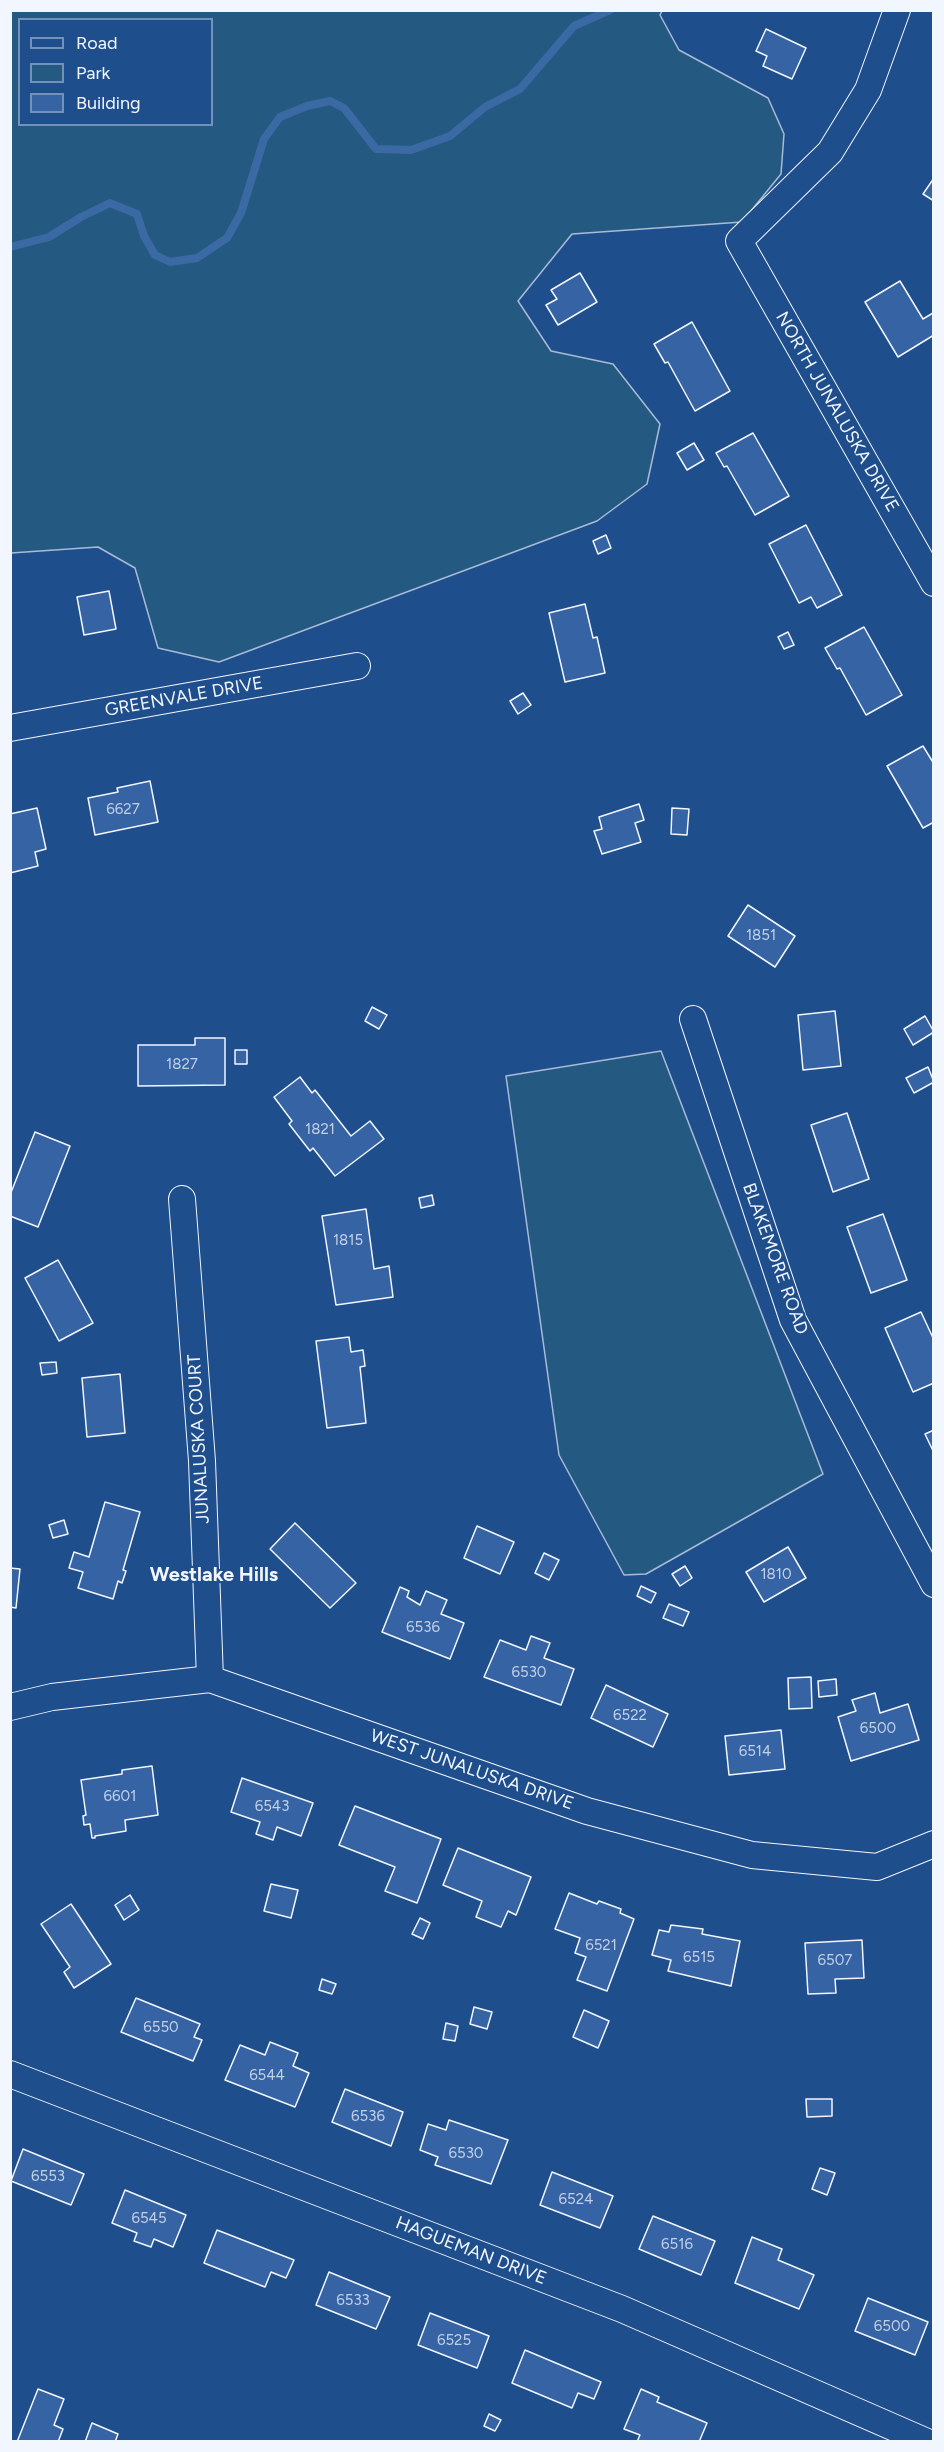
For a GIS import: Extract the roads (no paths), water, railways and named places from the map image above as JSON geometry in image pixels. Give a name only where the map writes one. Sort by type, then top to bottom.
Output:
[{"type":"street","name":"NORTH JUNALUSKA DRIVE","points":[[897,10],[868,90],[830,152],[739,241],[933,583]]},
{"type":"street","name":"GREENVALE DRIVE","points":[[10,728],[357,666]]},
{"type":"street","name":"BLAKEMORE ROAD","points":[[693,1019],[793,1320],[933,1584]]},
{"type":"street","name":"JUNALUSKA COURT","points":[[182,1199],[202,1461],[210,1679]]},
{"type":"street","name":"WEST JUNALUSKA DRIVE","points":[[10,1707],[52,1696],[210,1679],[587,1810],[752,1855],[877,1867],[933,1844]]},
{"type":"street","name":"HAGUEMAN DRIVE","points":[[10,2074],[622,2309],[927,2442]]},
{"type":"waterway","points":[[10,247],[49,237],[81,217],[110,203],[137,214],[144,236],[155,255],[170,262],[197,258],[227,238],[241,213],[264,139],[280,117],[307,106],[330,101],[344,108],[376,149],[411,150],[450,136],[485,107],[520,89],[574,26],[610,10]]},
{"type":"district","name":"Westlake Hills","points":[[214,1575]]}]
